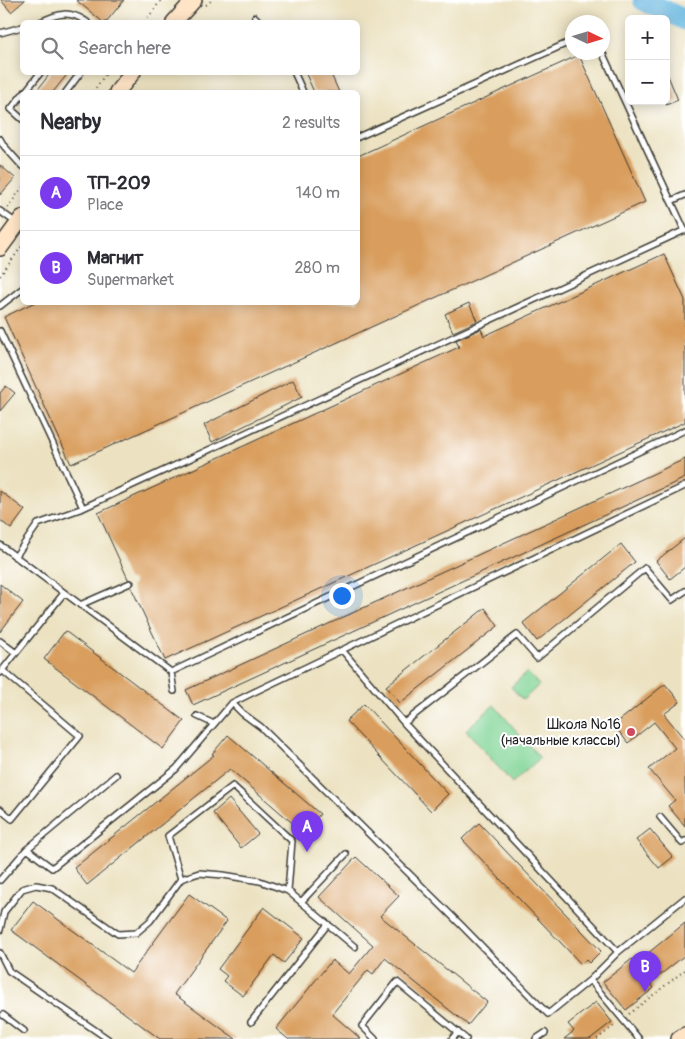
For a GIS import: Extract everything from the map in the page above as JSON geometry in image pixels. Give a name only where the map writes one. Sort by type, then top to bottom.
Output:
[{"type":"street","points":[[176,20],[194,0]]},
{"type":"street","points":[[119,90],[131,75]]},
{"type":"street","points":[[0,248],[20,221]]},
{"type":"street","points":[[679,1039],[685,1035]]},
{"type":"lane","points":[[46,20],[66,13],[84,20]]},
{"type":"lane","points":[[255,16],[258,20]]},
{"type":"lane","points":[[0,33],[20,28]]},
{"type":"lane","points":[[360,137],[565,44]]},
{"type":"lane","points":[[15,556],[38,524],[83,508],[685,231],[606,60]]},
{"type":"lane","points":[[27,90],[39,75]]},
{"type":"lane","points":[[68,90],[79,75]]},
{"type":"lane","points":[[295,75],[302,90]]},
{"type":"lane","points":[[20,99],[11,109],[20,117]]},
{"type":"lane","points":[[0,139],[20,164]]},
{"type":"lane","points":[[671,202],[685,195]]},
{"type":"lane","points":[[2,212],[20,221]]},
{"type":"lane","points":[[0,306],[20,291]]},
{"type":"lane","points":[[0,331],[83,508]]},
{"type":"lane","points":[[171,672],[685,430]]},
{"type":"lane","points":[[27,849],[52,868],[176,769],[232,704],[685,486]]},
{"type":"lane","points":[[0,545],[171,672],[174,691]]},
{"type":"lane","points":[[404,722],[517,635],[537,658],[645,568],[672,600],[685,590]]},
{"type":"lane","points":[[80,605],[130,583]]},
{"type":"lane","points":[[0,810],[12,819],[80,736],[1,672],[64,593]]},
{"type":"lane","points":[[0,640],[16,653]]},
{"type":"lane","points":[[342,650],[404,722],[618,952]]},
{"type":"lane","points":[[232,704],[268,734],[548,1014],[590,980],[618,952],[685,898]]},
{"type":"lane","points":[[197,716],[214,724]]},
{"type":"lane","points":[[0,880],[27,849],[116,775]]},
{"type":"lane","points":[[181,879],[168,836],[233,786],[292,841],[288,891]]},
{"type":"lane","points":[[660,817],[682,843],[685,841]]},
{"type":"lane","points":[[302,902],[346,854]]},
{"type":"lane","points":[[0,930],[4,912],[22,889],[36,886],[52,888],[118,934],[136,933],[150,920],[181,879],[199,873],[223,875],[260,882],[288,891],[355,947]]},
{"type":"lane","points":[[251,1022],[328,924]]},
{"type":"lane","points":[[0,953],[9,971],[108,1039]]},
{"type":"lane","points":[[590,980],[639,1039]]},
{"type":"lane","points":[[375,1039],[362,1026],[397,982],[466,1039]]},
{"type":"lane","points":[[1,1016],[24,1031]]},
{"type":"lane","points":[[452,1039],[458,1032]]},
{"type":"lane","points":[[536,1039],[545,1033]]},
{"type":"path","points":[[146,20],[161,0]]},
{"type":"path","points":[[94,90],[106,75]]},
{"type":"path","points":[[2,212],[20,190]]},
{"type":"path","points":[[0,276],[20,249]]},
{"type":"path","points":[[597,1039],[685,970]]},
{"type":"green space","points":[[527,672],[539,685],[523,700],[511,687]]},
{"type":"green space","points":[[494,705],[540,758],[512,783],[466,730]]},
{"type":"building","points":[[1,0],[25,0],[11,12]]},
{"type":"building","points":[[76,0],[124,0],[108,20],[101,20]]},
{"type":"building","points":[[568,60],[581,60],[645,202],[71,464],[4,317],[29,305],[360,305],[360,155]]},
{"type":"building","points":[[49,75],[67,75],[55,90],[38,90]]},
{"type":"building","points":[[306,75],[331,75],[338,90],[313,90]]},
{"type":"building","points":[[670,81],[678,100],[670,103]]},
{"type":"building","points":[[0,165],[15,178],[0,195]]},
{"type":"building","points":[[664,254],[685,300],[685,422],[165,660],[131,587],[134,581],[128,579],[98,513],[459,347],[456,340],[481,329],[484,336]]},
{"type":"building","points":[[469,303],[477,321],[453,332],[445,314]]},
{"type":"building","points":[[293,380],[302,397],[212,442],[204,425]]},
{"type":"building","points":[[6,386],[15,393],[0,411],[0,393]]},
{"type":"building","points":[[685,459],[685,478],[193,705],[186,690]]},
{"type":"building","points":[[0,491],[25,510],[11,529],[0,520]]},
{"type":"building","points":[[685,538],[685,567],[670,579],[656,561]]},
{"type":"building","points":[[621,544],[635,562],[537,641],[523,623]]},
{"type":"building","points":[[0,584],[23,602],[0,632]]},
{"type":"building","points":[[485,608],[498,626],[400,703],[386,686]]},
{"type":"building","points":[[65,631],[184,721],[163,749],[44,659]]},
{"type":"building","name":"Школа №16 (начальные классы)","points":[[665,684],[680,702],[664,714],[685,740],[685,826],[668,806],[675,800],[649,769],[675,748],[654,722],[628,743],[614,725]]},
{"type":"building","points":[[364,704],[448,794],[431,811],[346,721]]},
{"type":"building","points":[[228,735],[320,814],[304,833],[230,769],[87,885],[74,868],[214,755],[212,754]]},
{"type":"building","points":[[229,799],[258,834],[241,848],[213,813]]},
{"type":"building","points":[[479,823],[601,951],[589,963],[586,960],[581,964],[462,839]]},
{"type":"building","points":[[650,829],[673,857],[659,868],[636,840]]},
{"type":"building","points":[[356,857],[399,896],[380,916],[487,1002],[468,1025],[385,958],[373,974],[368,970],[332,1014],[361,1039],[288,1039],[276,1029],[332,960],[349,974],[373,945],[319,897]]},
{"type":"building","points":[[189,894],[227,921],[174,994],[236,1039],[160,1039],[11,930],[33,901],[131,973]]},
{"type":"building","points":[[264,907],[304,938],[284,963],[274,955],[243,996],[223,981],[227,976],[218,969]]},
{"type":"building","points":[[685,923],[685,955],[650,983],[654,988],[626,1010],[603,982],[632,959],[636,963]]},
{"type":"building","points":[[596,1002],[612,1022],[590,1039],[564,1039],[574,1031],[568,1024]]},
{"type":"waterway","points":[[643,0],[685,20]]},
{"type":"place","name":"Школа №16 (начальные классы)","points":[[631,732]]},
{"type":"place","name":"ТП-209","points":[[307,852]]},
{"type":"place","name":"Магнит","points":[[645,992]]}]
